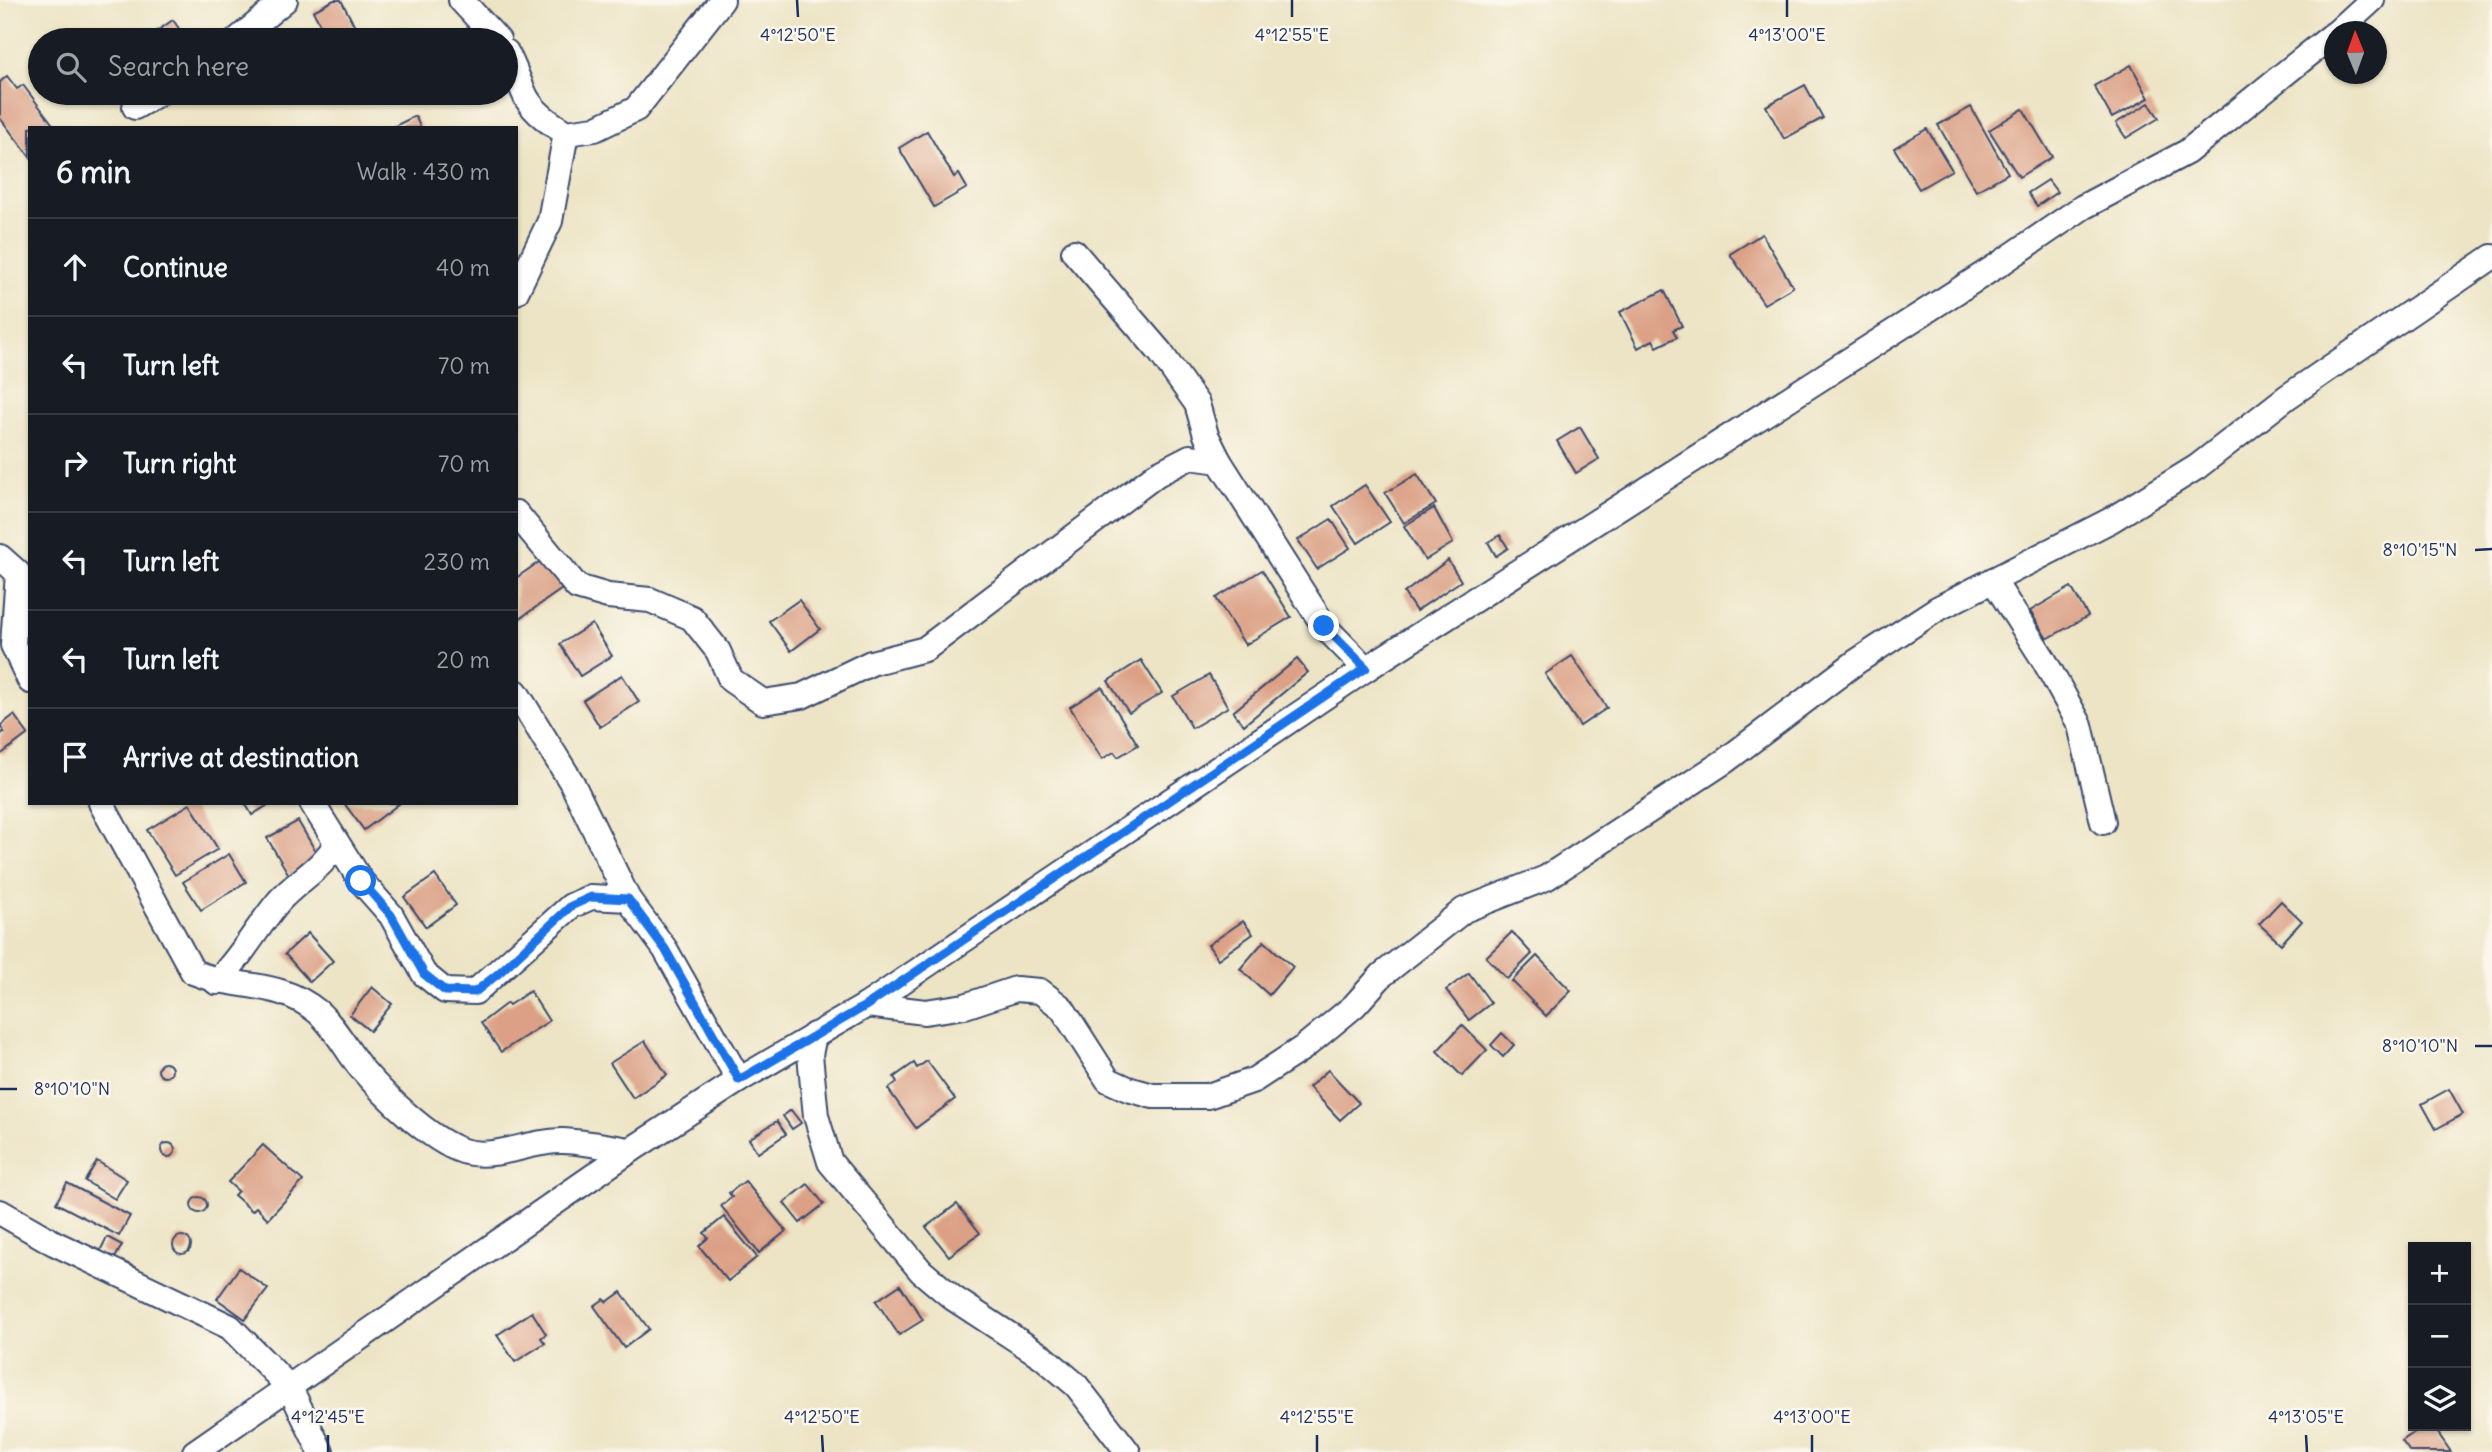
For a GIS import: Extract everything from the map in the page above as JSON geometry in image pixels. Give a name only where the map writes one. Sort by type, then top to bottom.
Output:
[{"type":"street","points":[[251,28],[285,0]]},
{"type":"street","points":[[461,0],[487,28]]},
{"type":"street","points":[[518,74],[528,100],[544,118],[566,133],[595,129],[636,109],[722,0]]},
{"type":"street","points":[[2349,21],[2372,0]]},
{"type":"street","points":[[195,1452],[631,1150],[739,1080],[867,1005],[1366,668],[1998,265],[2083,207],[2187,152],[2324,43]]},
{"type":"street","points":[[518,288],[550,221],[566,133]]},
{"type":"street","points":[[1074,252],[1160,352],[1196,404],[1206,435],[1219,461],[1324,626],[1366,668]]},
{"type":"street","points":[[867,1005],[925,1012],[965,1006],[1016,989],[1040,991],[1062,1008],[1108,1080],[1128,1089],[1153,1096],[1208,1096],[1254,1080],[1303,1048],[1354,1006],[1382,975],[1464,910],[1546,878],[1725,761],[1856,662],[1937,609],[2111,520],[2197,467],[2287,397],[2492,257]]},
{"type":"street","points":[[518,515],[578,587],[608,596],[650,600],[692,618],[718,651],[731,680],[763,702],[802,696],[871,663],[925,649],[1157,474],[1190,457],[1219,461]]},
{"type":"street","points":[[16,568],[13,645],[28,677]]},
{"type":"street","points":[[1993,580],[2045,660],[2080,726],[2103,822]]},
{"type":"street","points":[[518,695],[572,783],[628,899],[665,949],[739,1080]]},
{"type":"street","points":[[102,805],[193,972],[216,982],[250,983],[280,991],[317,1012],[361,1068],[397,1105],[433,1134],[463,1152],[493,1152],[561,1141],[631,1150]]},
{"type":"street","points":[[313,805],[361,881],[391,915],[424,974],[445,991],[475,992],[571,906],[591,897],[628,899]]},
{"type":"street","points":[[216,982],[232,967],[276,905],[328,858],[337,844]]},
{"type":"street","points":[[814,1035],[810,1055],[816,1116],[830,1162],[921,1271],[953,1298],[1042,1357],[1076,1385],[1128,1452]]},
{"type":"street","points":[[0,1212],[54,1243],[230,1327],[290,1388],[321,1452]]},
{"type":"building","points":[[334,0],[341,0],[356,28],[322,28],[313,11]]},
{"type":"building","points":[[173,20],[179,28],[161,28]]},
{"type":"building","points":[[2131,65],[2149,98],[2112,118],[2094,86]]},
{"type":"building","points":[[7,76],[17,89],[23,85],[28,92],[28,105],[38,105],[54,126],[28,126],[28,154],[0,118],[0,82]]},
{"type":"building","points":[[1805,85],[1823,118],[1784,139],[1766,106]]},
{"type":"building","points":[[2149,103],[2159,118],[2126,138],[2116,123]]},
{"type":"building","points":[[1971,107],[2008,173],[1976,191],[1938,125]]},
{"type":"building","points":[[2023,109],[2052,157],[2019,177],[1989,130]]},
{"type":"building","points":[[415,116],[420,126],[395,126]]},
{"type":"building","points":[[1927,129],[1952,170],[1919,189],[1894,148]]},
{"type":"building","points":[[927,131],[954,177],[959,174],[967,188],[934,207],[899,148]]},
{"type":"building","points":[[2048,180],[2057,192],[2037,206],[2028,193]]},
{"type":"building","points":[[1762,234],[1793,287],[1764,304],[1730,254]]},
{"type":"building","points":[[1664,290],[1682,326],[1673,330],[1677,337],[1657,347],[1653,340],[1638,348],[1620,312]]},
{"type":"building","points":[[1580,427],[1599,459],[1576,473],[1557,441]]},
{"type":"building","points":[[1417,474],[1436,504],[1404,523],[1385,493]]},
{"type":"building","points":[[1365,485],[1390,522],[1358,543],[1333,506]]},
{"type":"building","points":[[1434,508],[1453,543],[1425,560],[1404,526]]},
{"type":"building","points":[[1331,519],[1350,548],[1317,569],[1298,540]]},
{"type":"building","points":[[1500,535],[1508,548],[1496,556],[1488,542]]},
{"type":"building","points":[[542,560],[562,589],[518,620],[518,577]]},
{"type":"building","points":[[1448,560],[1461,581],[1416,611],[1404,593]]},
{"type":"building","points":[[1262,570],[1291,617],[1245,645],[1216,598]]},
{"type":"building","points":[[2071,587],[2088,616],[2047,639],[2030,611]]},
{"type":"building","points":[[799,600],[820,629],[791,651],[769,621]]},
{"type":"building","points":[[592,624],[612,656],[580,676],[560,644]]},
{"type":"building","points":[[1572,656],[1607,708],[1580,726],[1545,674]]},
{"type":"building","points":[[1297,659],[1308,672],[1244,725],[1233,712]]},
{"type":"building","points":[[1141,660],[1162,693],[1129,713],[1108,681]]},
{"type":"building","points":[[622,675],[639,702],[600,727],[583,700]]},
{"type":"building","points":[[1209,675],[1228,707],[1192,728],[1173,696]]},
{"type":"building","points":[[1102,687],[1138,745],[1118,757],[1114,752],[1102,759],[1070,707]]},
{"type":"building","points":[[14,715],[28,734],[0,755],[0,735],[4,732],[0,726]]},
{"type":"building","points":[[191,805],[218,849],[175,875],[147,830]]},
{"type":"building","points":[[246,805],[268,805],[252,815]]},
{"type":"building","points":[[345,805],[397,805],[364,830]]},
{"type":"building","points":[[298,821],[319,857],[289,875],[267,838]]},
{"type":"building","points":[[229,854],[246,882],[201,910],[183,882]]},
{"type":"building","points":[[435,875],[456,905],[426,927],[404,897]]},
{"type":"building","points":[[2281,901],[2302,921],[2281,944],[2259,924]]},
{"type":"building","points":[[1243,921],[1253,934],[1218,959],[1208,945]]},
{"type":"building","points":[[1512,932],[1532,954],[1507,979],[1486,957]]},
{"type":"building","points":[[308,933],[333,961],[310,982],[285,954]]},
{"type":"building","points":[[1264,941],[1293,967],[1269,995],[1240,969]]},
{"type":"building","points":[[1537,956],[1571,991],[1546,1016],[1512,981]]},
{"type":"building","points":[[1469,973],[1491,1003],[1469,1020],[1446,990]]},
{"type":"building","points":[[372,987],[392,1004],[370,1031],[350,1015]]},
{"type":"building","points":[[530,991],[549,1021],[501,1052],[481,1023],[507,1003],[509,1005]]},
{"type":"building","points":[[1462,1025],[1487,1050],[1462,1076],[1437,1051]]},
{"type":"building","points":[[1502,1033],[1514,1045],[1503,1057],[1491,1045]]},
{"type":"building","points":[[645,1041],[667,1075],[633,1098],[610,1063]]},
{"type":"building","points":[[927,1061],[955,1099],[916,1128],[888,1089],[897,1082],[894,1077],[914,1063],[917,1068]]},
{"type":"building","points":[[165,1063],[170,1065],[170,1075],[165,1077],[160,1075],[158,1070],[160,1065]]},
{"type":"building","points":[[1328,1070],[1359,1103],[1340,1120],[1309,1087]]},
{"type":"building","points":[[2449,1089],[2463,1114],[2436,1129],[2422,1104]]},
{"type":"building","points":[[791,1110],[801,1123],[792,1129],[783,1116]]},
{"type":"building","points":[[777,1121],[786,1134],[758,1153],[749,1139]]},
{"type":"building","points":[[165,1143],[171,1143],[175,1150],[171,1157],[165,1157],[161,1153],[161,1147]]},
{"type":"building","points":[[263,1145],[303,1181],[268,1219],[256,1207],[252,1211],[234,1195],[238,1191],[228,1182]]},
{"type":"building","points":[[97,1161],[127,1180],[115,1199],[85,1181]]},
{"type":"building","points":[[745,1181],[786,1231],[759,1253],[721,1206],[732,1197],[729,1193]]},
{"type":"building","points":[[67,1183],[130,1216],[119,1236],[56,1203]]},
{"type":"building","points":[[808,1184],[824,1204],[800,1223],[784,1203]]},
{"type":"building","points":[[196,1197],[202,1197],[207,1205],[205,1211],[196,1213],[191,1208],[191,1202]]},
{"type":"building","points":[[957,1204],[980,1233],[949,1256],[926,1227]]},
{"type":"building","points":[[724,1217],[757,1257],[728,1281],[699,1246],[708,1238],[704,1233]]},
{"type":"building","points":[[182,1236],[188,1239],[191,1245],[188,1251],[182,1254],[176,1251],[173,1245],[176,1239]]},
{"type":"building","points":[[107,1237],[122,1245],[115,1258],[100,1251]]},
{"type":"building","points":[[239,1268],[268,1289],[245,1319],[217,1299]]},
{"type":"building","points":[[900,1285],[923,1320],[899,1335],[876,1301]]},
{"type":"building","points":[[621,1292],[649,1329],[624,1348],[594,1306],[604,1299],[607,1302]]},
{"type":"building","points":[[532,1312],[546,1334],[541,1338],[545,1343],[515,1362],[497,1335]]},
{"type":"building","points":[[2416,1431],[2436,1431],[2451,1452],[2410,1452],[2402,1441]]},
{"type":"route","points":[[361,881],[391,915],[424,974],[445,991],[475,992],[571,906],[591,897],[628,899],[665,949],[739,1080],[867,1005],[1366,668],[1324,626]]}]
